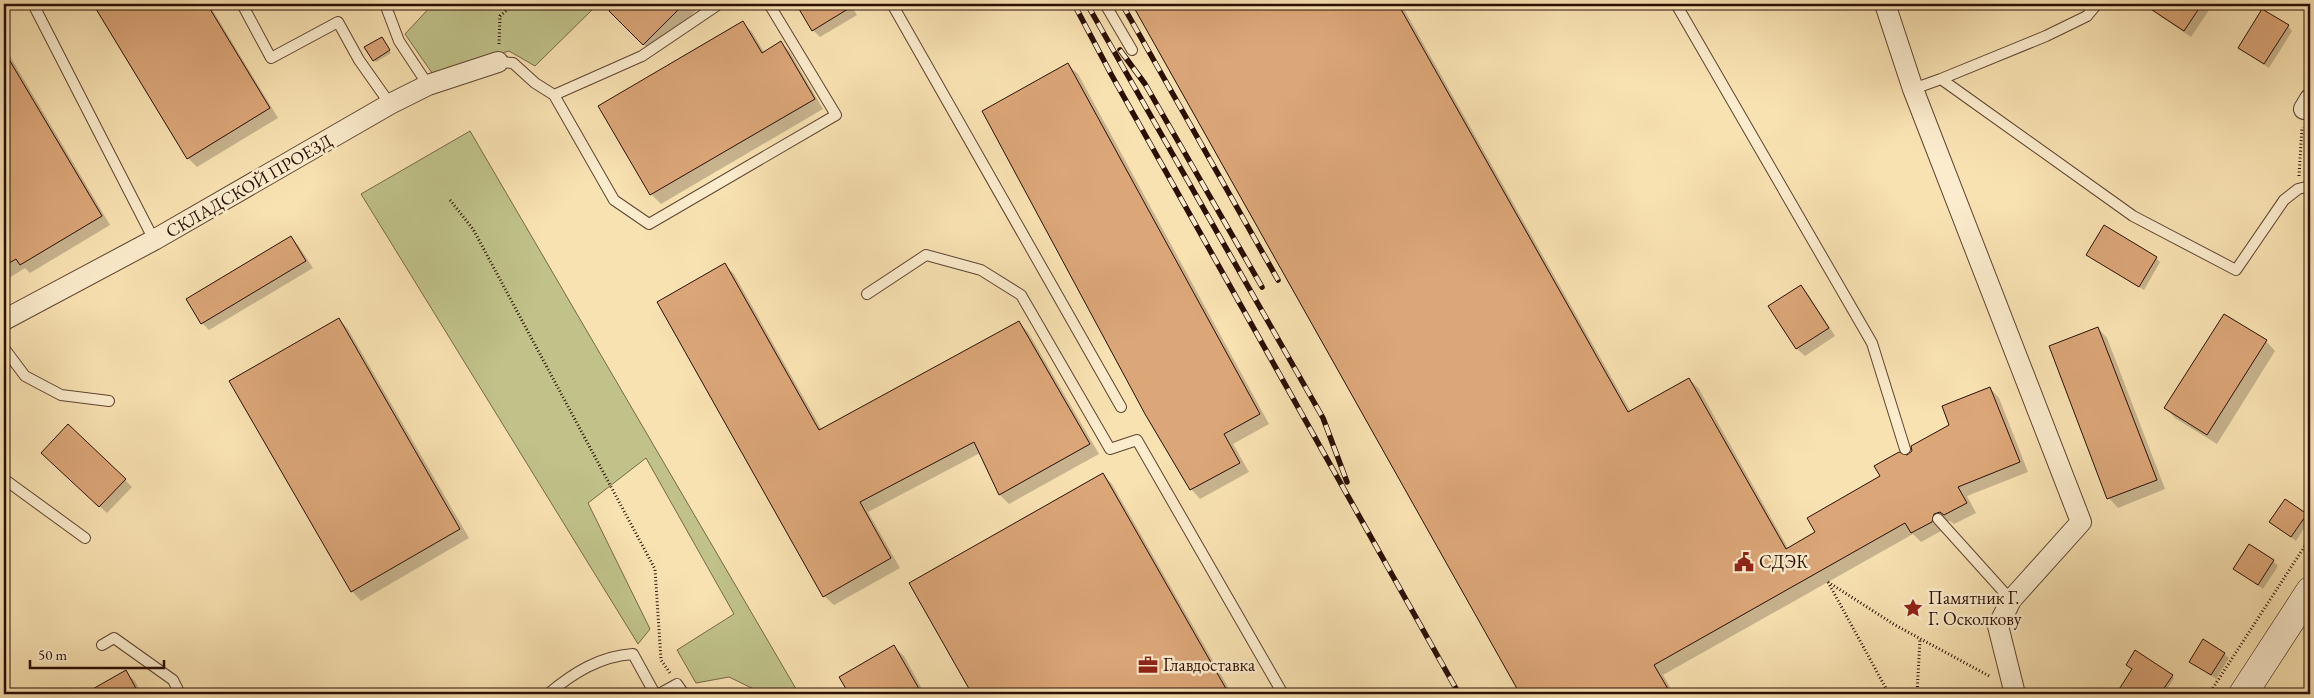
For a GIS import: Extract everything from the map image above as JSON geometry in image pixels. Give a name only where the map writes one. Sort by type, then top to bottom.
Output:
[{"type":"street","points":[[1886,4],[1913,89],[2081,522],[2010,600],[1998,626],[2012,692]]},
{"type":"street","name":"СКЛАДСКОЙ ПРОЕЗД","points":[[4,320],[154,240],[390,104],[428,85],[498,62]]},
{"type":"street","points":[[2243,694],[2310,591]]},
{"type":"lane","points":[[33,4],[154,240]]},
{"type":"lane","points":[[242,4],[271,58],[338,22],[359,60],[390,104]]},
{"type":"lane","points":[[386,4],[399,41],[428,85]]},
{"type":"lane","points":[[554,95],[642,56],[719,4]]},
{"type":"lane","points":[[498,62],[513,62],[534,83],[554,95],[614,200],[648,224],[836,115],[769,4]]},
{"type":"lane","points":[[892,4],[1120,407]]},
{"type":"lane","points":[[1105,4],[1132,50]]},
{"type":"lane","points":[[1676,4],[1872,343],[1905,449]]},
{"type":"lane","points":[[1913,89],[2046,36],[2087,16],[2097,4]]},
{"type":"lane","points":[[1941,79],[2133,216],[2236,270],[2284,200],[2298,189],[2310,186]]},
{"type":"lane","points":[[867,294],[926,255],[981,270],[1021,295],[1110,448],[1137,440],[1283,694]]},
{"type":"lane","points":[[4,348],[25,376],[61,395],[109,401]]},
{"type":"lane","points":[[4,479],[85,538]]},
{"type":"lane","points":[[1938,519],[2010,600]]},
{"type":"lane","points":[[102,646],[114,638],[173,680],[180,694]]},
{"type":"lane","points":[[548,694],[569,676],[614,656],[633,654],[655,694]]},
{"type":"lane","points":[[659,694],[677,684],[684,694]]},
{"type":"path","points":[[498,62],[500,16],[514,4]]},
{"type":"path","points":[[2298,189],[2307,104]]},
{"type":"path","points":[[450,200],[472,229],[656,569],[661,660],[677,684]]},
{"type":"path","points":[[2209,694],[2310,538]]},
{"type":"path","points":[[1889,694],[1828,582],[1920,639],[2012,692]]},
{"type":"path","points":[[1917,694],[1920,639]]},
{"type":"green space","points":[[433,4],[598,4],[535,66],[509,51],[432,73],[405,34]]},
{"type":"green space","points":[[470,131],[799,694],[764,694],[729,677],[696,683],[677,650],[734,614],[646,458],[588,503],[650,629],[638,644],[361,194]]},
{"type":"building","points":[[93,4],[207,4],[270,108],[187,159]]},
{"type":"building","points":[[616,4],[684,4],[643,45],[609,11]]},
{"type":"building","points":[[796,4],[856,4],[812,31]]},
{"type":"building","points":[[1132,4],[1398,4],[1628,412],[1689,378],[1786,549],[1815,532],[1807,518],[1880,476],[1874,466],[1899,452],[1907,455],[1912,451],[1911,446],[1949,425],[1942,406],[1990,387],[2020,462],[1958,487],[1967,503],[1944,515],[1940,512],[1934,514],[1932,522],[1911,533],[1905,523],[1654,665],[1671,694],[1520,694]]},
{"type":"building","points":[[2143,4],[2202,4],[2184,31]]},
{"type":"building","points":[[2262,9],[2289,25],[2264,64],[2238,48]]},
{"type":"building","points":[[743,21],[762,53],[781,41],[815,99],[650,195],[598,106]]},
{"type":"building","points":[[382,37],[390,50],[373,61],[364,47]]},
{"type":"building","points":[[4,51],[102,216],[20,265],[16,259],[4,266]]},
{"type":"building","points":[[1068,63],[1260,414],[1224,434],[1240,463],[1190,490],[1145,414],[982,111]]},
{"type":"building","points":[[2104,225],[2157,257],[2139,287],[2086,255]]},
{"type":"building","points":[[291,236],[306,261],[201,324],[186,299]]},
{"type":"building","points":[[725,263],[819,430],[1019,321],[1090,444],[999,495],[974,442],[860,502],[891,558],[823,597],[657,302]]},
{"type":"building","points":[[1801,285],[1829,328],[1796,349],[1768,306]]},
{"type":"building","points":[[2224,314],[2267,340],[2207,435],[2164,408]]},
{"type":"building","points":[[339,318],[460,529],[351,592],[229,381]]},
{"type":"building","points":[[2098,327],[2157,480],[2107,499],[2049,346]]},
{"type":"building","points":[[68,424],[126,479],[99,507],[41,453]]},
{"type":"building","points":[[1103,473],[1229,694],[972,694],[909,583]]},
{"type":"building","points":[[2285,499],[2307,514],[2291,537],[2269,522]]},
{"type":"building","points":[[2249,544],[2274,560],[2258,585],[2233,569]]},
{"type":"building","points":[[2203,639],[2225,653],[2211,675],[2189,662]]},
{"type":"building","points":[[894,645],[922,694],[849,694],[839,677]]},
{"type":"building","points":[[2135,650],[2173,675],[2160,694],[2116,694],[2132,669],[2126,665]]},
{"type":"building","points":[[126,670],[139,694],[84,694]]},
{"type":"railway","points":[[1074,4],[1111,74],[1459,694]]},
{"type":"railway","points":[[1087,4],[1323,418],[1347,482]]},
{"type":"railway","points":[[1122,4],[1278,280]]},
{"type":"railway","points":[[1120,50],[1145,84],[1262,287]]},
{"type":"place","name":"СДЭК","points":[[1744,562]]},
{"type":"place","name":"Памятник Г. Г. Осколкову","points":[[1913,608]]},
{"type":"place","name":"Главдоставка","points":[[1148,665]]}]
